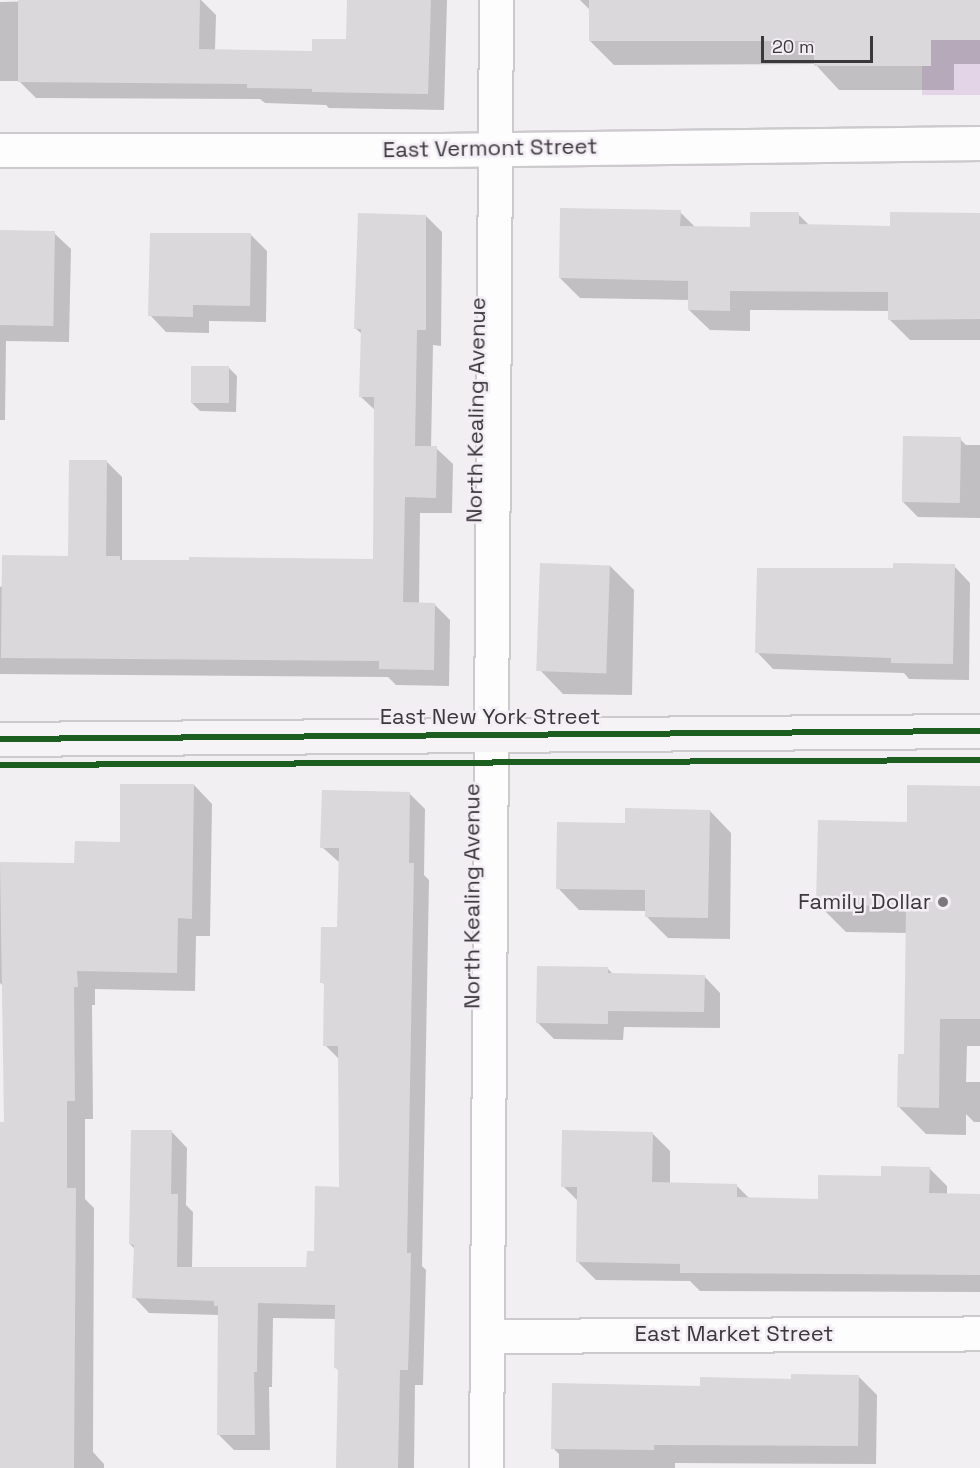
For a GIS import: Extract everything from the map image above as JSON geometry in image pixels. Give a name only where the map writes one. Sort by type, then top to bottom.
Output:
[{"type":"main road","name":"East New York Street","points":[[0,739],[980,731]]},
{"type":"street","name":"North Kealing Avenue","points":[[486,1468],[496,0]]},
{"type":"street","name":"East Vermont Street","points":[[0,150],[980,143]]},
{"type":"street","name":"East Market Street","points":[[487,1336],[980,1333]]},
{"type":"shaded area","points":[[931,40],[980,40],[980,95],[922,95],[922,66],[931,66]]},
{"type":"building","points":[[18,0],[200,0],[199,49],[312,51],[312,39],[346,39],[347,0],[431,0],[428,94],[312,92],[312,89],[247,88],[247,84],[18,82]]},
{"type":"building","points":[[589,0],[980,0],[980,40],[931,40],[931,66],[814,66],[814,41],[589,41]]},
{"type":"building","points":[[560,208],[681,210],[680,226],[750,227],[750,212],[799,212],[799,224],[890,226],[890,212],[980,213],[980,319],[888,320],[888,292],[730,291],[730,311],[688,310],[688,281],[559,278]]},
{"type":"building","points":[[358,213],[426,215],[426,330],[417,330],[415,446],[437,446],[436,498],[405,497],[403,602],[435,603],[434,670],[379,669],[379,661],[1,658],[2,555],[68,556],[69,460],[107,460],[106,556],[120,556],[120,560],[189,560],[189,557],[373,559],[374,397],[359,397],[361,329],[354,329]]},
{"type":"building","points":[[0,230],[55,231],[53,326],[0,325]]},
{"type":"building","points":[[150,233],[251,233],[250,306],[193,305],[193,317],[148,316]]},
{"type":"building","points":[[191,366],[229,366],[229,403],[191,403]]},
{"type":"building","points":[[903,436],[961,437],[960,503],[902,502]]},
{"type":"building","points":[[540,563],[610,565],[606,673],[536,671]]},
{"type":"building","points":[[893,563],[955,564],[953,664],[891,663],[891,658],[755,653],[757,568],[893,568]]},
{"type":"building","points":[[120,784],[194,784],[192,919],[178,918],[177,973],[77,971],[78,987],[74,987],[75,1101],[67,1101],[67,1188],[76,1188],[74,1468],[0,1468],[0,1122],[4,1122],[0,862],[74,863],[75,841],[120,842]]},
{"type":"building","name":"Family Dollar","points":[[907,785],[980,786],[980,1019],[940,1019],[939,1108],[897,1107],[898,1054],[904,1054],[906,906],[816,905],[818,820],[907,822]]},
{"type":"building","points":[[322,790],[410,792],[409,863],[414,863],[407,1253],[411,1253],[408,1370],[400,1370],[398,1468],[336,1468],[338,1369],[334,1368],[335,1305],[258,1303],[257,1372],[254,1372],[255,1435],[217,1435],[218,1306],[214,1306],[214,1301],[132,1298],[134,1245],[129,1244],[131,1130],[172,1130],[171,1194],[178,1194],[177,1267],[306,1267],[307,1251],[314,1251],[315,1186],[339,1187],[338,1046],[323,1046],[324,983],[320,983],[321,927],[337,927],[339,848],[320,848]]},
{"type":"building","points":[[625,808],[710,810],[708,918],[645,917],[645,890],[556,889],[557,822],[625,823]]},
{"type":"building","points":[[537,966],[608,967],[608,973],[705,975],[704,1012],[608,1011],[608,1024],[536,1023]]},
{"type":"building","points":[[562,1130],[653,1132],[652,1182],[737,1184],[737,1197],[818,1199],[818,1175],[881,1176],[881,1166],[930,1167],[929,1193],[980,1194],[980,1275],[680,1273],[680,1264],[576,1262],[577,1187],[561,1187]]},
{"type":"building","points":[[791,1374],[859,1375],[858,1446],[654,1445],[654,1450],[551,1449],[552,1383],[700,1386],[700,1377],[791,1379]]},
{"type":"cycle path","points":[[0,739],[980,731]]},
{"type":"cycle path","points":[[0,765],[980,760]]},
{"type":"place","name":"Family Dollar","points":[[943,902]]}]
